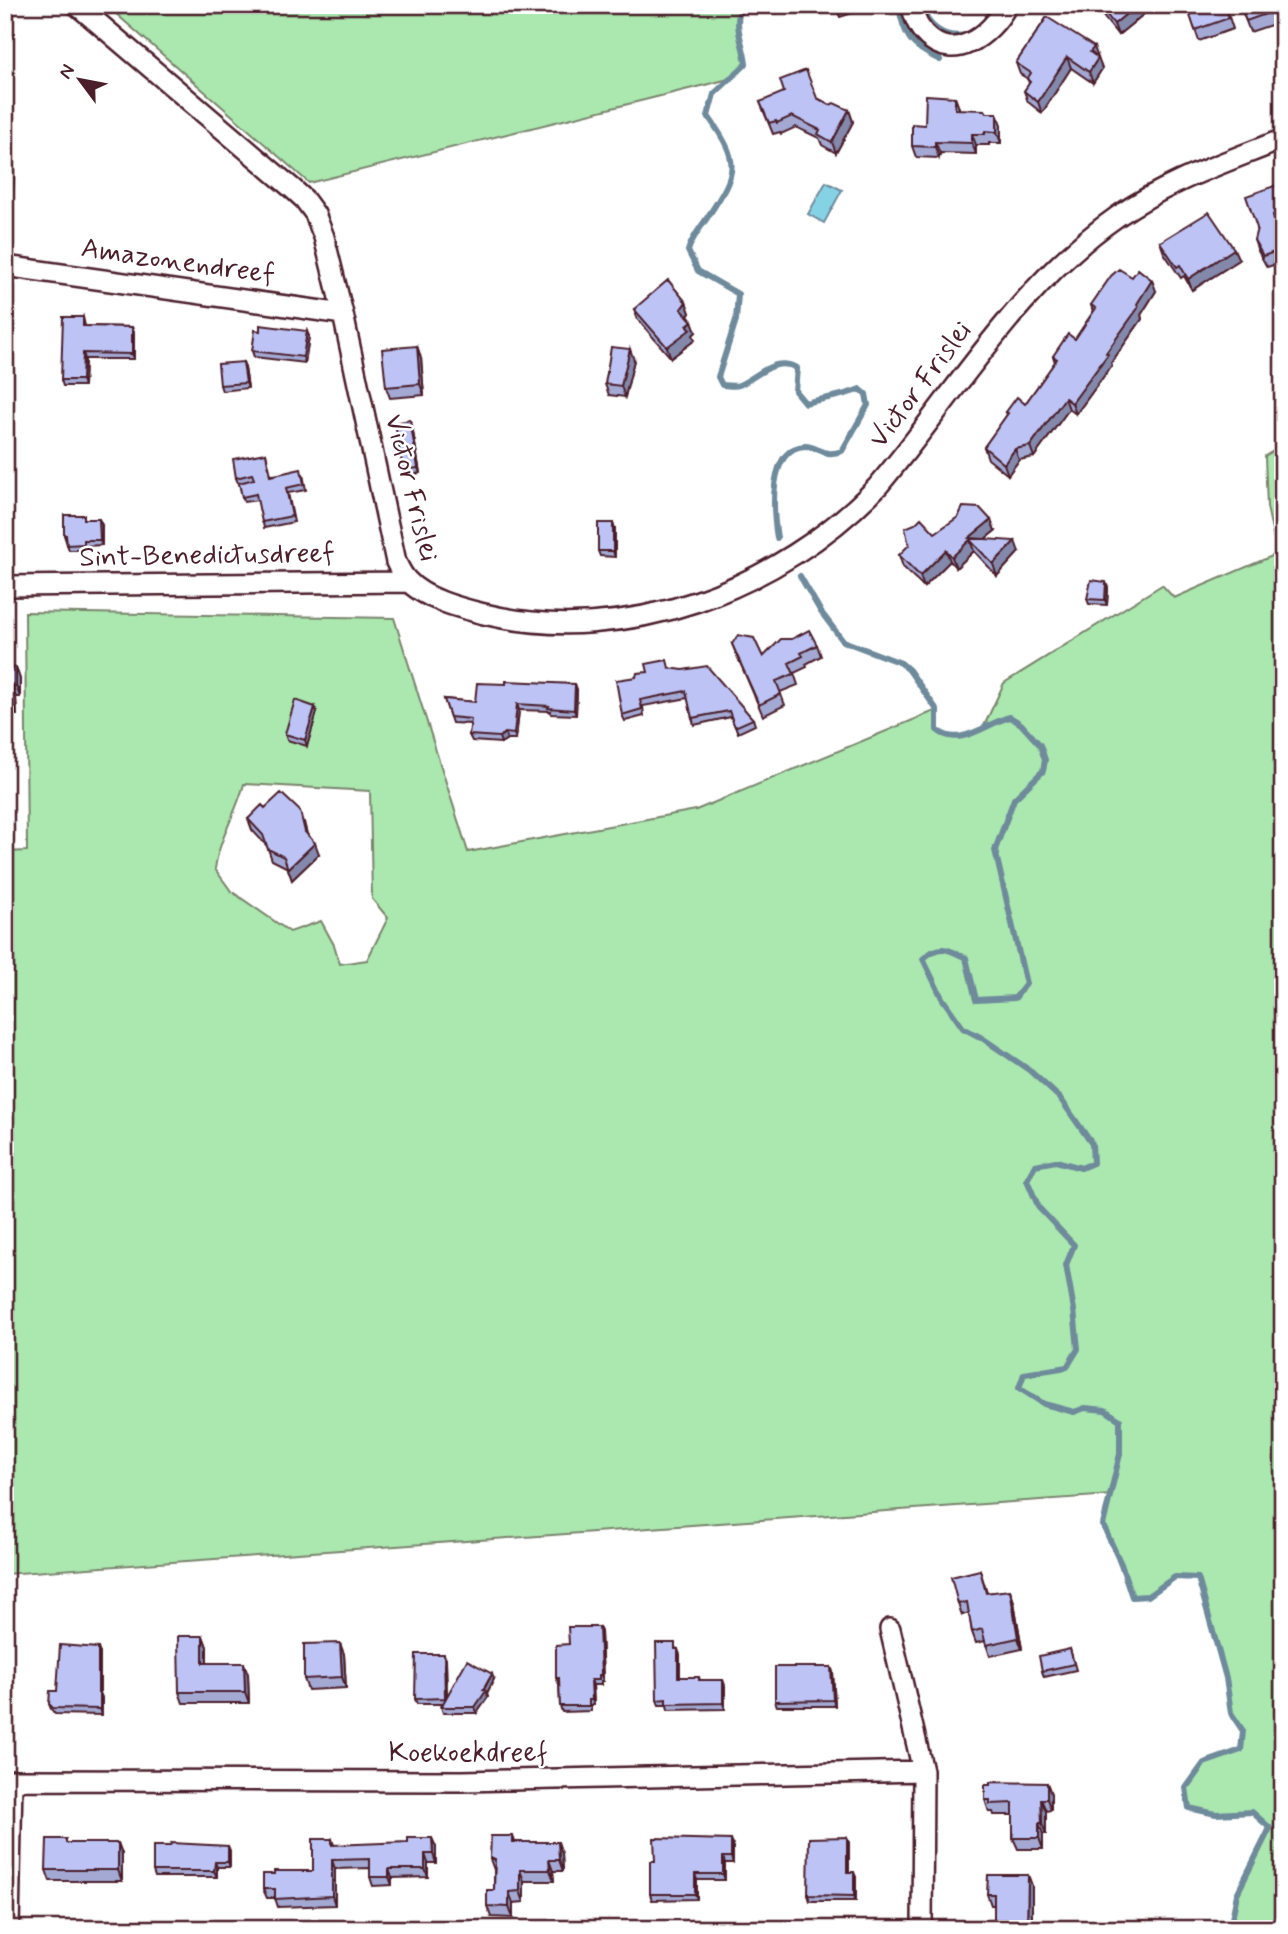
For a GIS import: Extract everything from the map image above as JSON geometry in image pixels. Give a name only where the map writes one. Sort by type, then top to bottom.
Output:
[{"type":"street","name":"Victor Frislei","points":[[77,5],[304,199],[315,215],[324,237],[396,562],[409,582],[437,598],[504,618],[576,624],[662,613],[737,586],[825,533],[861,504],[895,466],[1003,324],[1051,272],[1087,239],[1118,216],[1181,181],[1283,139]]},
{"type":"street","points":[[912,5],[913,15],[921,32],[931,42],[950,46],[968,44],[989,29],[1007,5]]},
{"type":"street","name":"Amazonendreef","points":[[5,265],[343,314]]},
{"type":"street","name":"Sint-Benedictusdreef","points":[[5,586],[409,582]]},
{"type":"street","points":[[890,1629],[923,1771],[922,1929]]},
{"type":"street","name":"Koekoekdreef","points":[[9,1929],[12,1780],[463,1781],[703,1778],[923,1771]]},
{"type":"green space","points":[[106,5],[742,5],[738,27],[746,64],[729,79],[309,183]]},
{"type":"green space","points":[[1283,445],[1283,1929],[1230,1929],[1237,1894],[1269,1827],[1252,1813],[1216,1814],[1189,1808],[1186,1788],[1204,1763],[1241,1750],[1243,1732],[1231,1713],[1226,1678],[1198,1578],[1175,1577],[1148,1596],[1132,1597],[1121,1564],[1103,1525],[1111,1495],[5,1574],[5,852],[27,851],[25,612],[394,618],[468,852],[696,810],[937,710],[937,730],[943,734],[960,737],[977,731],[983,728],[1004,683],[1162,585],[1174,598],[1277,554],[1267,507],[1265,456]],"holes":[[[244,784],[370,791],[372,899],[388,918],[367,960],[340,964],[334,945],[321,921],[290,932],[231,891],[215,869],[220,847]]]},
{"type":"water","points":[[826,182],[842,190],[824,223],[808,214]]},
{"type":"building","points":[[1099,5],[1137,5],[1114,24]]},
{"type":"building","points":[[1191,5],[1225,5],[1229,18],[1195,30],[1189,12],[1193,10]]},
{"type":"building","points":[[1240,5],[1283,5],[1283,8],[1246,21]]},
{"type":"building","points":[[1047,17],[1094,47],[1090,52],[1098,58],[1089,72],[1067,57],[1038,102],[1024,91],[1030,82],[1027,79],[1031,73],[1016,63]]},
{"type":"building","points":[[806,70],[817,98],[849,110],[832,142],[818,134],[820,130],[792,116],[777,123],[769,123],[760,102],[784,92],[780,80]]},
{"type":"building","points":[[926,95],[955,97],[955,109],[997,113],[997,132],[972,134],[972,143],[935,142],[935,147],[912,146],[912,124],[925,125]]},
{"type":"building","points":[[5,156],[12,156],[11,185],[5,185]]},
{"type":"building","points":[[1283,183],[1283,211],[1273,215],[1283,249],[1263,256],[1254,240],[1257,228],[1246,196]]},
{"type":"building","points":[[1209,212],[1234,249],[1188,279],[1160,242]]},
{"type":"building","points":[[1119,269],[1132,277],[1138,269],[1152,280],[1137,304],[1138,308],[1072,403],[1065,398],[1030,446],[1015,449],[1004,464],[984,447],[1017,397],[1025,404],[1057,359],[1053,356],[1068,334],[1075,339],[1096,308],[1091,305]]},
{"type":"building","points":[[668,280],[686,302],[681,309],[692,321],[687,325],[691,329],[667,347],[634,309]]},
{"type":"building","points":[[63,317],[83,317],[83,326],[132,327],[132,354],[83,353],[82,380],[61,380]]},
{"type":"building","points":[[260,325],[307,331],[303,357],[252,351],[255,330],[260,331]]},
{"type":"building","points":[[417,346],[420,384],[386,387],[382,349]]},
{"type":"building","points":[[611,347],[630,349],[621,386],[605,384]]},
{"type":"building","points":[[243,362],[246,383],[220,385],[218,364]]},
{"type":"building","points":[[410,420],[418,468],[403,470],[395,423]]},
{"type":"building","points":[[266,453],[270,476],[301,469],[304,484],[286,488],[292,516],[262,522],[256,494],[242,497],[239,483],[254,479],[252,474],[236,478],[233,459]]},
{"type":"building","points":[[963,507],[980,508],[991,520],[969,538],[1015,541],[993,564],[970,540],[952,557],[946,550],[920,576],[899,555],[909,545],[905,528],[921,518],[935,533],[958,517]]},
{"type":"building","points":[[64,515],[84,515],[84,519],[99,519],[100,540],[84,540],[84,544],[67,545]]},
{"type":"building","points":[[598,523],[613,523],[613,551],[598,551]]},
{"type":"building","points":[[1091,580],[1106,582],[1105,600],[1087,599]]},
{"type":"building","points":[[809,630],[817,645],[789,663],[794,674],[776,681],[781,694],[759,705],[732,644],[738,635],[754,638],[763,657],[781,639],[792,639]]},
{"type":"building","points":[[667,660],[669,668],[683,670],[707,666],[753,719],[735,727],[729,711],[692,718],[686,691],[640,700],[642,709],[622,715],[616,680],[636,677],[637,673],[648,672],[646,664]]},
{"type":"building","points":[[16,667],[16,686],[12,686],[13,704],[5,704],[5,668]]},
{"type":"building","points":[[506,681],[575,684],[574,710],[517,704],[514,734],[505,733],[499,737],[469,735],[471,719],[450,717],[444,699],[475,702],[477,683],[506,684]]},
{"type":"building","points":[[295,700],[315,707],[305,740],[285,734]]},
{"type":"building","points":[[281,793],[300,811],[305,832],[315,843],[288,869],[284,857],[268,849],[263,835],[248,819],[262,805],[265,808]]},
{"type":"building","points":[[980,1570],[986,1593],[1010,1590],[1018,1638],[986,1645],[982,1629],[972,1632],[967,1602],[958,1604],[951,1577]]},
{"type":"building","points":[[568,1627],[599,1627],[601,1675],[599,1680],[591,1680],[592,1700],[589,1700],[589,1706],[560,1706],[559,1678],[556,1678],[556,1645],[569,1644]]},
{"type":"building","points":[[178,1636],[203,1636],[203,1663],[244,1663],[245,1692],[179,1692]]},
{"type":"building","points":[[340,1643],[342,1677],[304,1679],[304,1644]]},
{"type":"building","points":[[656,1643],[675,1643],[675,1649],[678,1649],[678,1677],[723,1680],[723,1703],[666,1704],[666,1699],[657,1700]]},
{"type":"building","points":[[60,1645],[98,1648],[100,1709],[53,1708],[49,1704],[50,1691],[57,1691]]},
{"type":"building","points":[[1070,1649],[1074,1664],[1042,1671],[1039,1656]]},
{"type":"building","points":[[416,1654],[444,1654],[445,1698],[415,1699]]},
{"type":"building","points":[[467,1660],[492,1674],[483,1690],[486,1691],[475,1707],[441,1707]]},
{"type":"building","points":[[775,1667],[831,1667],[833,1700],[775,1701]]},
{"type":"building","points":[[990,1782],[1047,1783],[1047,1799],[1041,1799],[1042,1823],[1039,1823],[1039,1838],[1013,1838],[1013,1803],[990,1804],[990,1800],[985,1800],[985,1785],[990,1785]]},
{"type":"building","points":[[491,1836],[513,1836],[513,1842],[558,1842],[559,1860],[549,1860],[550,1870],[520,1870],[520,1891],[509,1892],[509,1907],[487,1906],[487,1890],[494,1890],[495,1859],[490,1859]]},
{"type":"building","points":[[847,1837],[847,1872],[854,1872],[854,1896],[808,1895],[809,1838]]},
{"type":"building","points":[[408,1838],[432,1838],[433,1854],[425,1854],[425,1869],[389,1869],[389,1877],[370,1877],[370,1859],[332,1860],[332,1896],[275,1899],[275,1889],[263,1889],[263,1874],[274,1874],[274,1871],[313,1871],[313,1839],[332,1839],[332,1845],[408,1842]]},
{"type":"building","points":[[654,1838],[731,1840],[731,1857],[723,1857],[723,1874],[695,1874],[695,1894],[650,1894],[650,1861],[655,1861]]},
{"type":"building","points":[[47,1839],[66,1839],[66,1843],[118,1843],[118,1870],[46,1870]]},
{"type":"building","points":[[171,1843],[228,1846],[228,1862],[215,1862],[214,1871],[153,1871],[153,1846],[170,1846]]},
{"type":"building","points":[[988,1875],[1028,1875],[1027,1929],[994,1928],[994,1894],[987,1894]]},
{"type":"waterway","points":[[742,5],[738,27],[746,64],[714,94],[708,116],[726,145],[732,167],[730,177],[688,251],[698,271],[738,294],[736,320],[718,377],[722,385],[737,386],[774,366],[789,365],[797,368],[795,391],[805,403],[860,389],[866,394],[868,405],[842,451],[830,453],[805,446],[793,450],[784,458],[775,483],[777,538]]},
{"type":"waterway","points":[[899,5],[903,25],[910,40],[940,60]]},
{"type":"waterway","points":[[922,5],[928,20],[938,30],[951,35],[966,35]]},
{"type":"waterway","points":[[987,17],[996,5]]},
{"type":"waterway","points":[[800,576],[821,612],[843,641],[901,663],[909,670],[937,710],[937,730],[946,735],[964,736],[1010,717],[1021,724],[1040,745],[1045,760],[1043,771],[1014,799],[995,850],[1026,984],[1015,998],[976,1000],[966,958],[939,949],[923,959],[942,998],[963,1028],[1029,1070],[1060,1098],[1092,1144],[1093,1163],[1081,1168],[1056,1161],[1035,1165],[1027,1180],[1039,1208],[1074,1245],[1066,1265],[1078,1349],[1067,1367],[1024,1374],[1019,1388],[1044,1404],[1074,1412],[1085,1408],[1105,1410],[1120,1420],[1120,1454],[1103,1525],[1121,1564],[1132,1597],[1148,1596],[1175,1577],[1198,1578],[1226,1678],[1231,1713],[1243,1731],[1241,1750],[1204,1763],[1186,1788],[1189,1808],[1216,1814],[1252,1812],[1270,1828],[1237,1894],[1230,1929]]}]
